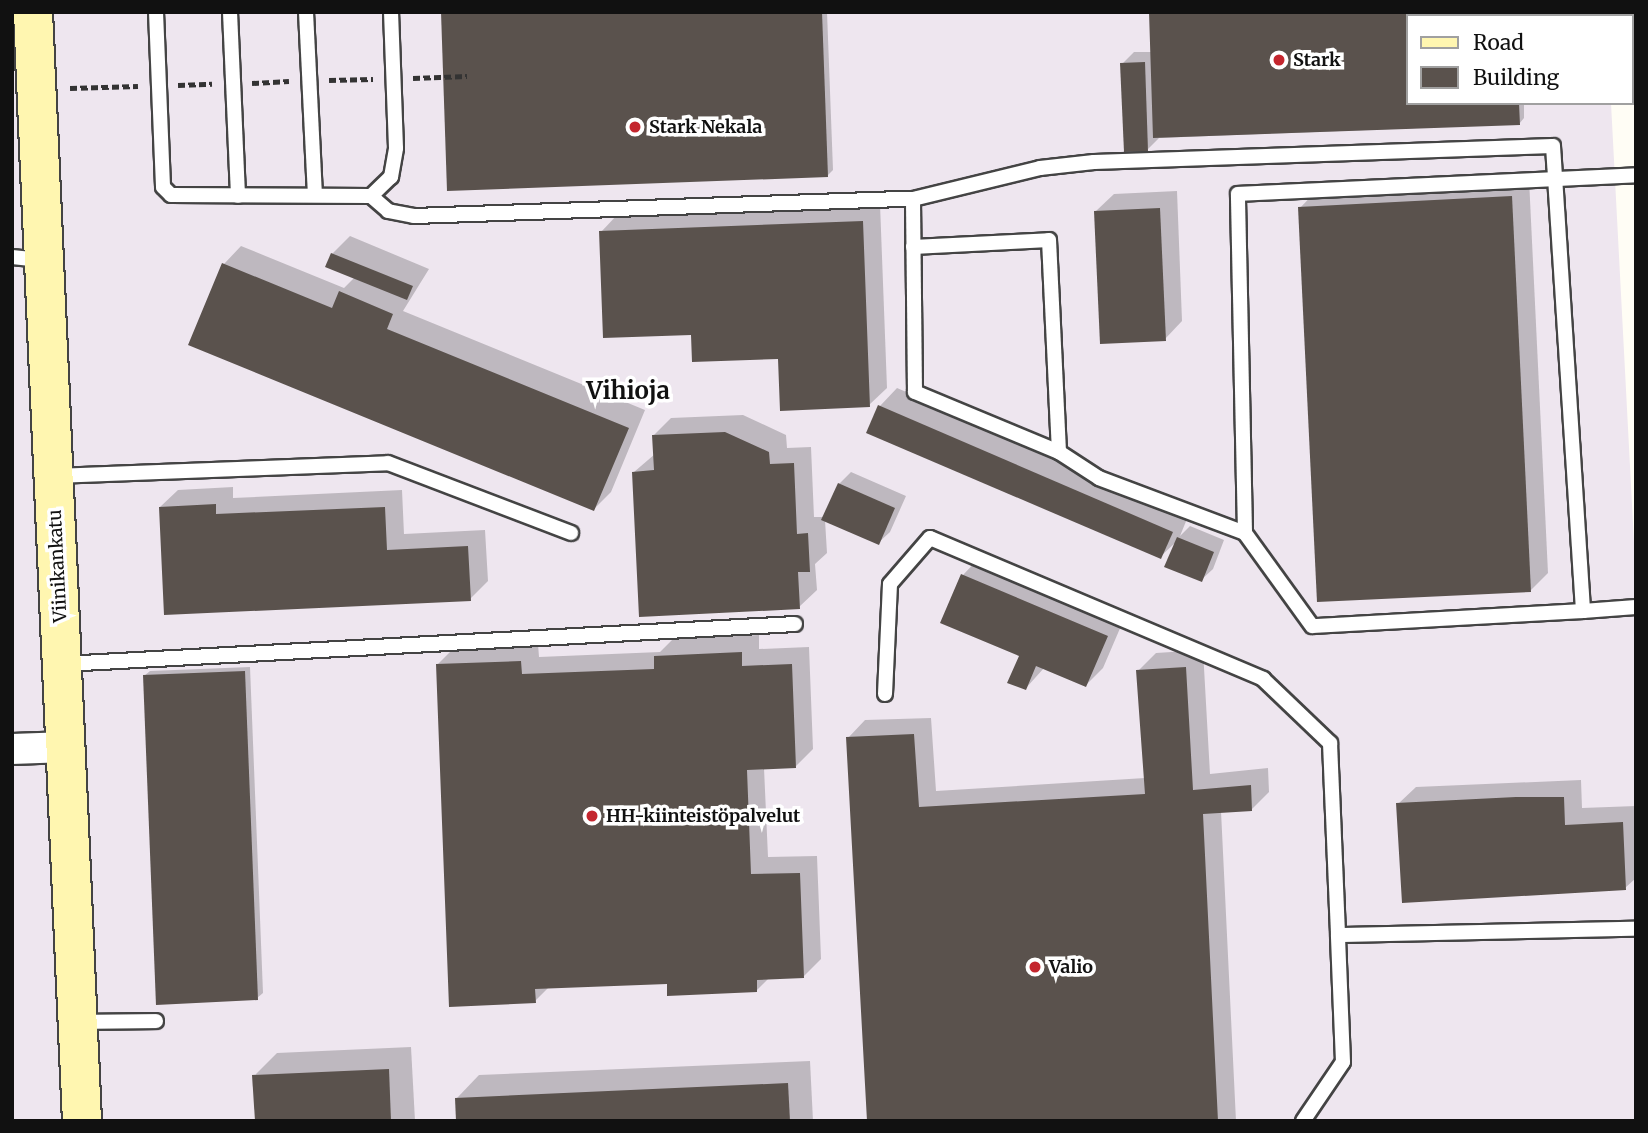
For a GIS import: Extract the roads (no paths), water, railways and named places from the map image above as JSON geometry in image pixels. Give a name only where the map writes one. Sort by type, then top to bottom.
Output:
[{"type":"main road","name":"Viinikankatu","points":[[33,12],[41,102],[28,259],[54,477],[82,1121]]},
{"type":"street","points":[[12,749],[66,747]]},
{"type":"lane","points":[[156,12],[163,187],[171,195],[371,196],[388,211],[414,216],[913,199],[1040,168],[1094,162],[1553,146],[1583,611]]},
{"type":"lane","points":[[230,12],[238,196]]},
{"type":"lane","points":[[306,12],[315,195]]},
{"type":"lane","points":[[371,196],[391,177],[393,167],[394,78],[391,12]]},
{"type":"lane","points":[[1245,533],[1238,194],[1636,175]]},
{"type":"lane","points":[[913,199],[915,392],[1059,452],[1099,478],[1245,533],[1312,626],[1636,607]]},
{"type":"lane","points":[[913,247],[1049,240],[1059,452]]},
{"type":"lane","points":[[54,477],[388,463],[571,533]]},
{"type":"lane","points":[[885,694],[890,584],[930,538],[1263,679],[1330,743],[1343,1062],[1303,1121]]},
{"type":"lane","points":[[62,664],[795,624]]},
{"type":"lane","points":[[1338,935],[1636,929]]},
{"type":"lane","points":[[78,1022],[156,1021]]},
{"type":"place","name":"Stark","points":[[1279,60]]},
{"type":"place","name":"Stark Nekala","points":[[635,127]]},
{"type":"place","name":"HH-kiinteistöpalvelut","points":[[592,816]]},
{"type":"place","name":"Valio","points":[[1035,967]]},
{"type":"district","name":"Vihioja","points":[[628,391]]}]
